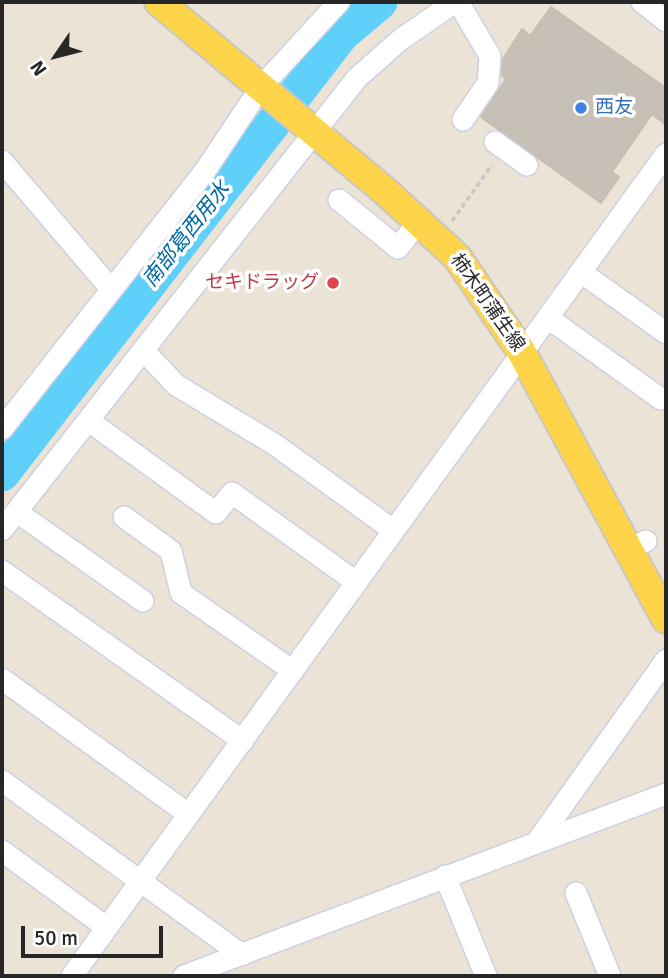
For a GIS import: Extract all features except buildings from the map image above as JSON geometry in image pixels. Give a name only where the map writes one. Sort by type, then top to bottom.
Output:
[{"type":"main road","name":"柿木町蒲生線","points":[[159,2],[312,129],[457,257],[522,351],[637,546],[666,619]]},
{"type":"street","points":[[2,429],[205,171],[265,90],[339,2]]},
{"type":"street","points":[[2,530],[89,421],[312,129],[369,64],[456,2],[490,56],[488,83],[463,120]]},
{"type":"street","points":[[642,2],[666,21]]},
{"type":"street","points":[[496,149],[527,165]]},
{"type":"street","points":[[72,976],[522,351],[642,196],[666,154]]},
{"type":"street","points":[[2,161],[111,289]]},
{"type":"street","points":[[339,200],[398,248],[419,221]]},
{"type":"street","points":[[581,272],[666,333]]},
{"type":"street","points":[[548,318],[661,399]]},
{"type":"street","points":[[143,350],[176,385],[274,444],[393,530]]},
{"type":"street","points":[[89,421],[216,513],[232,493],[356,582]]},
{"type":"street","points":[[17,512],[143,601]]},
{"type":"street","points":[[124,517],[171,551],[181,593],[293,671]]},
{"type":"street","points":[[2,571],[243,741]]},
{"type":"street","points":[[536,843],[666,660]]},
{"type":"street","points":[[2,679],[188,814]]},
{"type":"street","points":[[2,781],[242,956]]},
{"type":"street","points":[[184,976],[666,794]]},
{"type":"street","points":[[2,851],[106,927]]},
{"type":"street","points":[[445,876],[486,976]]},
{"type":"street","points":[[576,893],[610,976]]},
{"type":"path","points":[[447,229],[496,149]]},
{"type":"waterway","name":"南部葛西用水","points":[[2,474],[342,34],[380,2]]},
{"type":"place","name":"西友","points":[[581,108]]},
{"type":"place","name":"セキドラッグ","points":[[333,283]]}]
